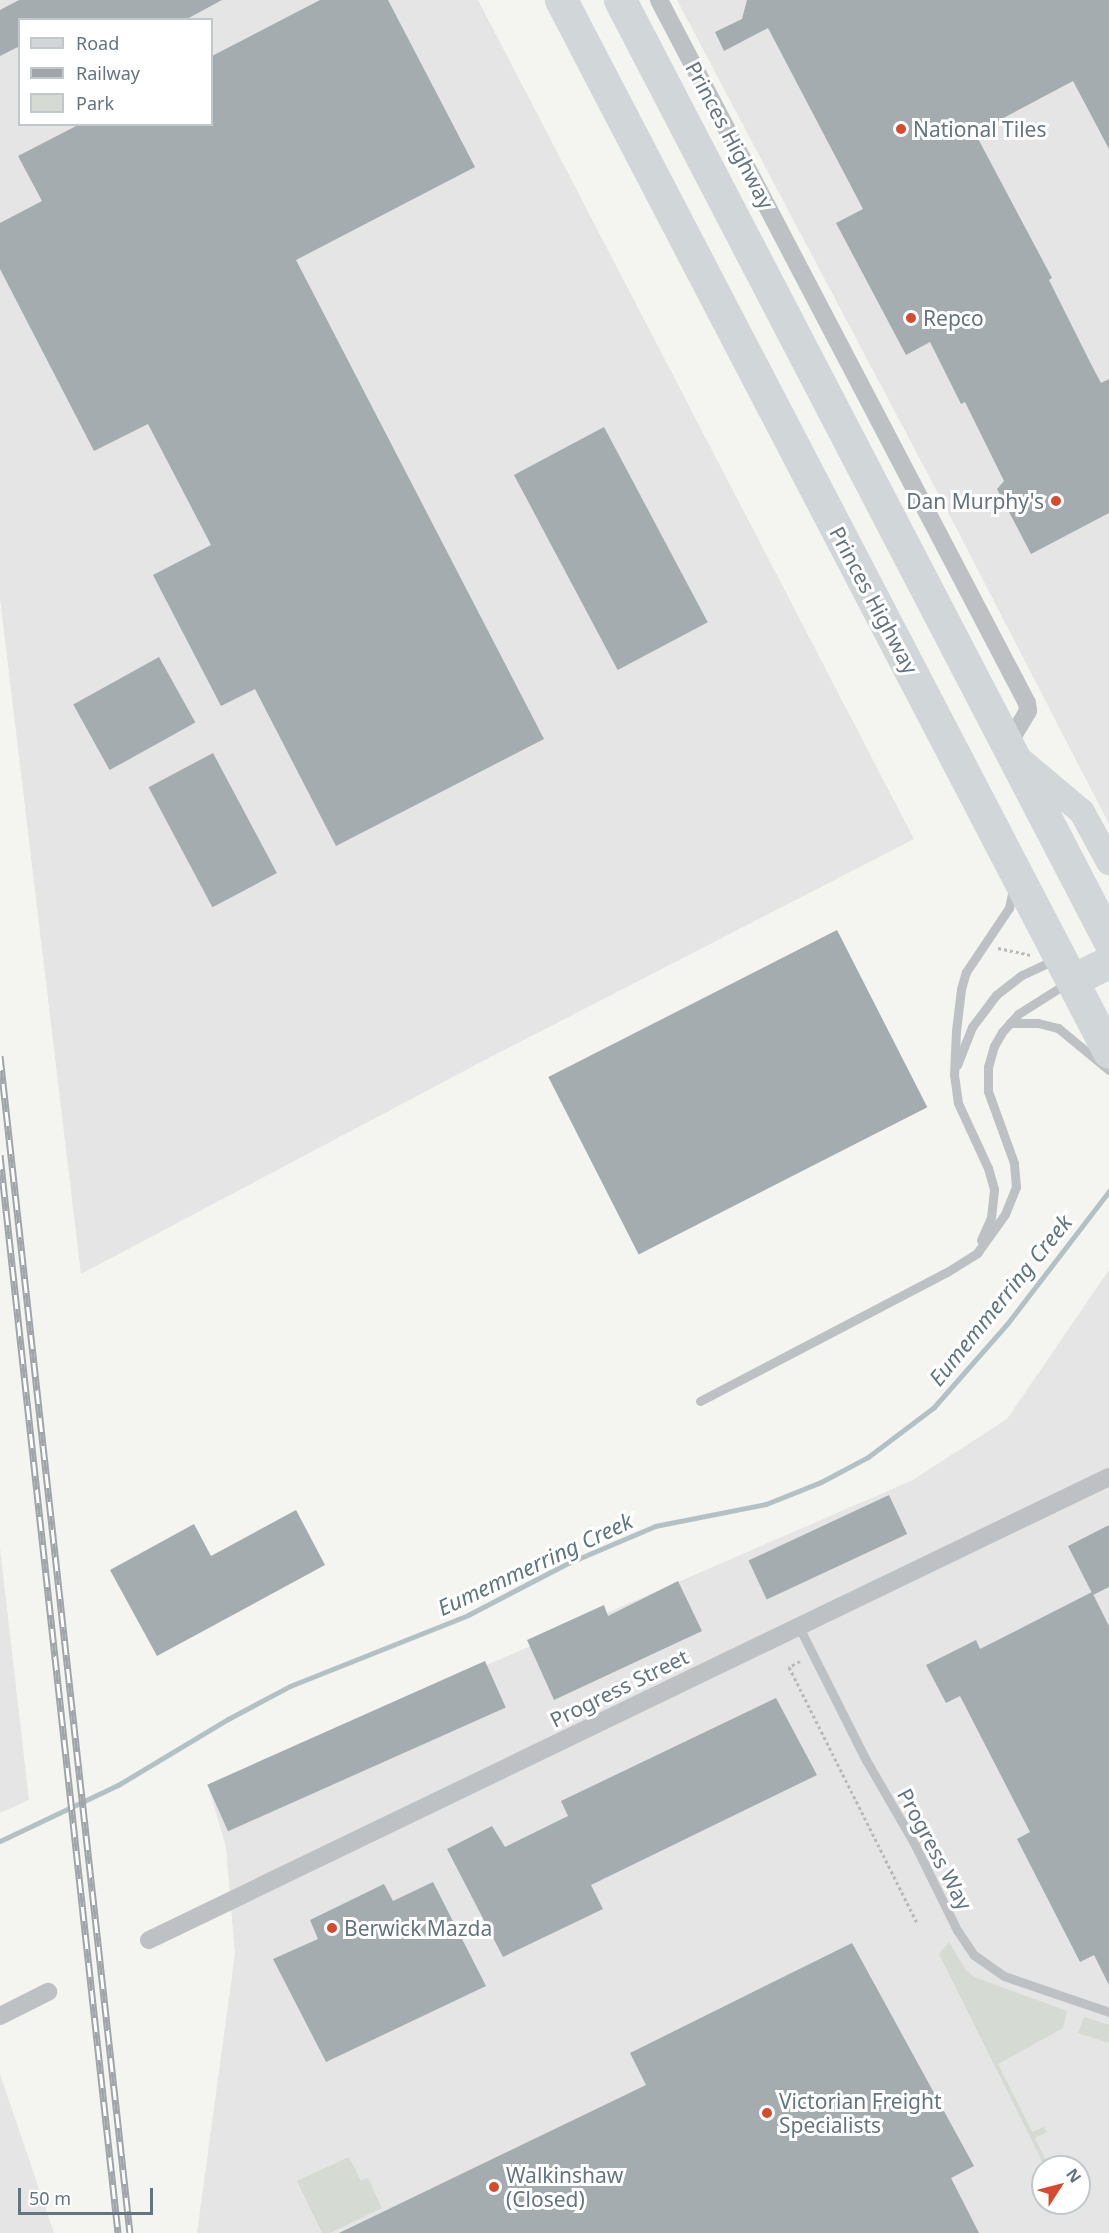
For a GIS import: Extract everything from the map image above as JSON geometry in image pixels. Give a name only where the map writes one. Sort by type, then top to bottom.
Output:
[{"type":"highway","name":"Princes Highway","points":[[561,0],[1016,871],[1055,965],[1109,1052]]},
{"type":"highway","points":[[600,0],[646,83],[682,119]]},
{"type":"highway","name":"Princes Highway","points":[[620,0],[1109,944]]},
{"type":"highway","points":[[670,211],[716,185]]},
{"type":"highway","points":[[1055,965],[1109,944]]},
{"type":"main road","points":[[1011,751],[1082,812],[1109,862]]},
{"type":"street","name":"Princes Highway","points":[[659,0],[1027,703],[1028,711],[1014,734],[1011,751]]},
{"type":"street","points":[[716,185],[746,166]]},
{"type":"street","name":"Progress Street","points":[[149,1940],[1109,1477]]},
{"type":"street","points":[[0,2016],[48,1992]]},
{"type":"lane","name":"Princes Highway","points":[[575,50],[638,148]]},
{"type":"lane","points":[[947,1272],[969,1256],[982,1239],[991,1218],[994,1198],[988,1168],[958,1103],[954,1076],[963,980],[971,962],[1009,908],[1016,871]]},
{"type":"lane","points":[[954,1076],[972,1027],[990,1001],[1022,975],[1055,965]]},
{"type":"lane","points":[[700,1401],[947,1272],[965,1262],[985,1244],[1014,1196],[1014,1163],[995,1117],[987,1078],[994,1046],[1010,1023],[1032,1003],[1055,965]]},
{"type":"lane","points":[[1010,1023],[1038,1023],[1058,1028],[1109,1070]]},
{"type":"lane","name":"Progress Way","points":[[799,1627],[866,1760],[915,1845],[957,1929],[974,1955],[1004,1976],[1109,2012]]},
{"type":"path","points":[[991,945],[1028,954],[1055,965]]},
{"type":"path","points":[[813,1655],[789,1667],[917,1923]]},
{"type":"shaded area","points":[[0,0],[478,0],[914,839],[481,1062],[81,1274],[0,598]]},
{"type":"shaded area","points":[[677,0],[1109,0],[1109,824],[949,514]]},
{"type":"shaded area","points":[[1109,1270],[1109,2233],[197,2233],[235,1954],[226,1847],[208,1786],[913,1480],[1007,1419]]},
{"type":"shaded area","points":[[0,1548],[29,1800],[0,1813]]},
{"type":"shaded area","points":[[0,2074],[54,2233],[0,2233]]},
{"type":"green space","points":[[949,1942],[966,1970],[974,1977],[1067,2011],[1063,2028],[998,2064],[1032,2132],[1044,2127],[1047,2132],[1035,2138],[1043,2155],[1039,2155],[939,1954]]},
{"type":"green space","points":[[1084,2017],[1109,2025],[1109,2043],[1078,2033]]},
{"type":"green space","points":[[349,2157],[361,2181],[368,2178],[382,2208],[330,2233],[322,2233],[297,2181]]},
{"type":"building","points":[[19,0],[222,0],[189,18],[18,18],[18,47],[0,56],[0,10]]},
{"type":"building","points":[[320,0],[388,0],[475,167],[296,260],[544,739],[336,846],[255,689],[221,706],[153,575],[211,545],[148,424],[94,451],[0,269],[0,223],[42,201],[18,156],[76,126],[213,126],[213,55]]},
{"type":"building","points":[[747,0],[1109,0],[1109,149],[1073,81],[975,133],[1052,278],[1049,280],[1101,383],[1109,379],[1109,513],[1031,554],[997,489],[1004,481],[965,402],[961,404],[930,342],[906,355],[836,223],[863,209],[768,28],[724,51],[715,32],[742,19]]},
{"type":"building","points":[[604,427],[708,622],[618,670],[514,475]]},
{"type":"building","points":[[159,657],[195,723],[110,770],[73,705]]},
{"type":"building","points":[[213,753],[277,873],[212,907],[149,787]]},
{"type":"building","points":[[837,930],[927,1107],[639,1254],[548,1077]]},
{"type":"building","points":[[889,1495],[907,1534],[767,1599],[749,1561]]},
{"type":"building","points":[[296,1510],[325,1565],[157,1656],[110,1570],[194,1524],[211,1556]]},
{"type":"building","points":[[1109,1525],[1109,1587],[1093,1595],[1068,1546]]},
{"type":"building","points":[[678,1581],[702,1631],[554,1700],[527,1640],[604,1605],[608,1616]]},
{"type":"building","points":[[1092,1592],[1109,1626],[1109,1985],[1094,1955],[1080,1962],[1017,1839],[1030,1832],[960,1696],[946,1703],[926,1665],[976,1640],[980,1649]]},
{"type":"building","points":[[485,1661],[506,1708],[228,1831],[207,1785]]},
{"type":"building","points":[[776,1698],[817,1775],[591,1885],[603,1909],[503,1957],[447,1849],[492,1826],[505,1847],[568,1816],[561,1801]]},
{"type":"building","points":[[433,1882],[486,1986],[326,2062],[273,1959],[318,1939],[310,1920],[384,1884],[393,1901]]},
{"type":"building","name":"Victorian Freight Specialists","points":[[852,1943],[974,2166],[951,2178],[979,2233],[339,2233],[646,2085],[630,2053]]},
{"type":"waterway","name":"Eumemmerring Creek","points":[[0,1841],[118,1785],[228,1719],[290,1686],[468,1615],[566,1564],[655,1526],[766,1504],[821,1482],[868,1457],[934,1407],[1007,1324],[1109,1191]]},
{"type":"railway","points":[[0,1056],[130,2233]]},
{"type":"railway","points":[[0,1155],[118,2233]]},
{"type":"place","name":"National Tiles","points":[[901,129]]},
{"type":"place","name":"Repco","points":[[911,318]]},
{"type":"place","name":"Dan Murphy's","points":[[1056,501]]},
{"type":"place","name":"Berwick Mazda","points":[[332,1928]]},
{"type":"place","name":"Victorian Freight Specialists","points":[[767,2113]]},
{"type":"place","name":"Walkinshaw (Closed)","points":[[494,2187]]}]
